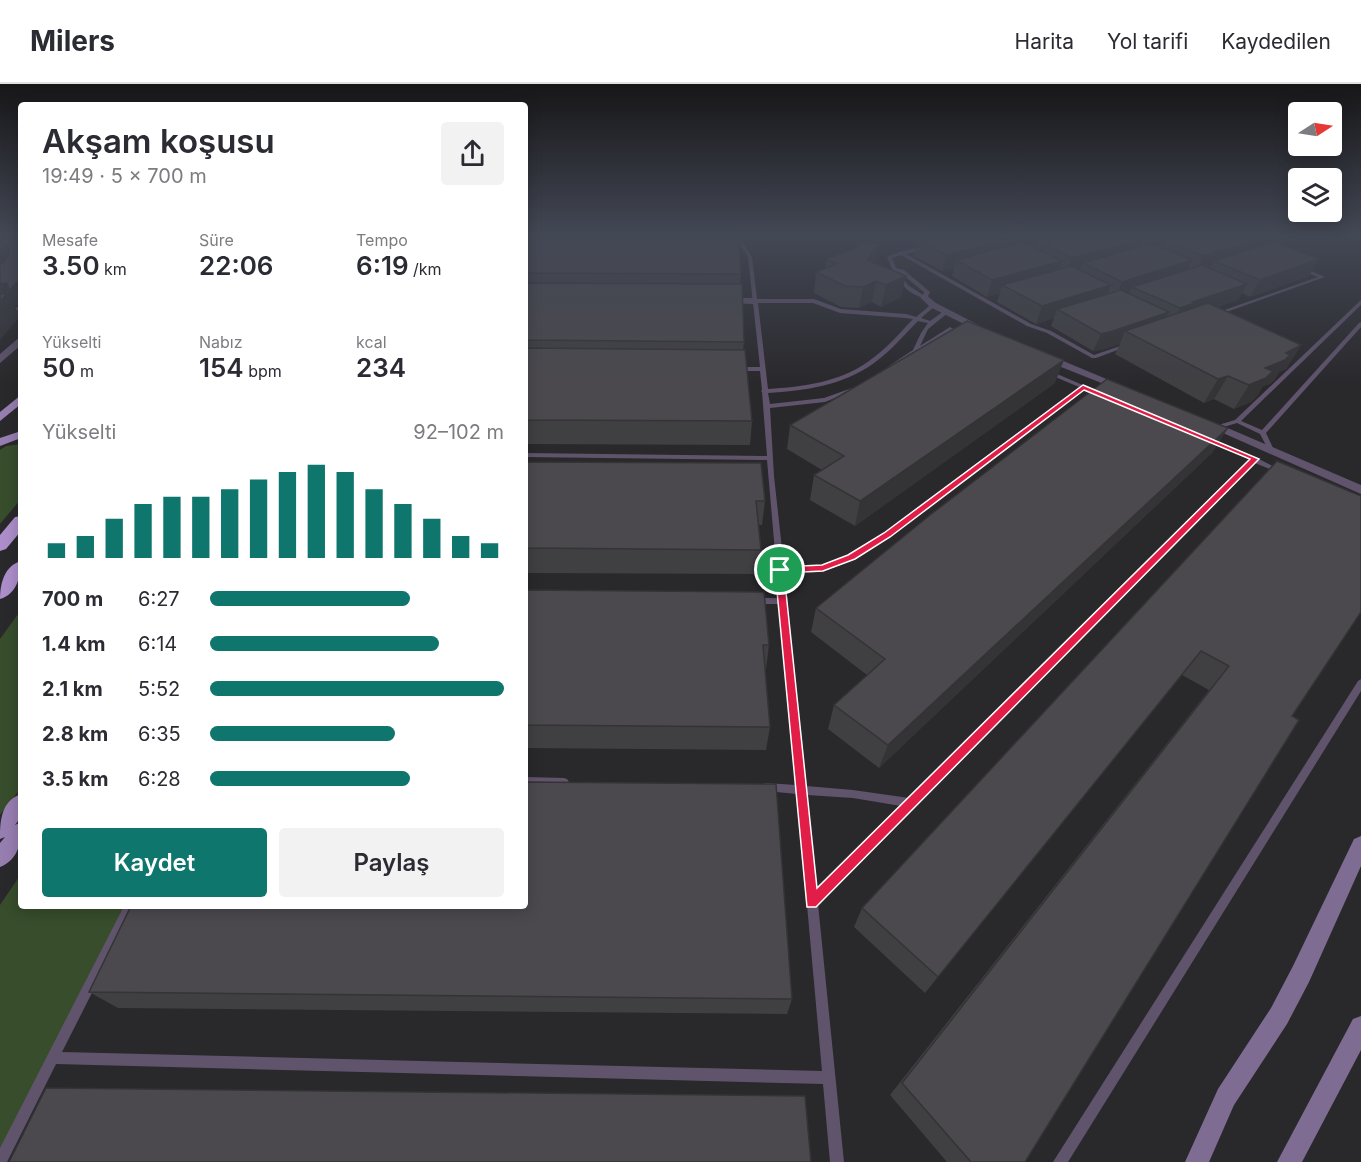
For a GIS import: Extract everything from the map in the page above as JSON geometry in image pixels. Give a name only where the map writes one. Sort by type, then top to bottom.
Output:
[{"type":"highway","points":[[0,545],[18,524]]},
{"type":"highway","points":[[0,593],[18,571]]},
{"type":"main road","points":[[0,418],[18,401]]},
{"type":"main road","points":[[0,442],[18,435]]},
{"type":"main road","points":[[0,830],[18,806]]},
{"type":"main road","points":[[0,858],[18,835]]},
{"type":"main road","points":[[1197,1162],[1226,1097],[1279,1016],[1301,974],[1361,845]]},
{"type":"main road","points":[[1289,1162],[1361,1027]]},
{"type":"street","points":[[709,301],[755,301]]},
{"type":"street","points":[[929,301],[991,334]]},
{"type":"street","points":[[0,312],[18,310]]},
{"type":"street","points":[[0,360],[18,342]]},
{"type":"street","points":[[1031,351],[1129,391]]},
{"type":"street","points":[[1195,418],[1361,490]]},
{"type":"lane","points":[[753,285],[767,406],[771,476],[837,1162]]},
{"type":"lane","points":[[764,391],[809,388],[849,375],[883,353],[929,301],[907,285]]},
{"type":"lane","points":[[959,285],[1094,357],[1137,342]]},
{"type":"lane","points":[[1211,316],[1299,285]]},
{"type":"lane","points":[[986,301],[997,298]]},
{"type":"lane","points":[[1242,298],[1252,302]]},
{"type":"lane","points":[[755,301],[814,301],[840,311],[916,317],[929,322]]},
{"type":"lane","points":[[1217,427],[1238,422],[1361,302]]},
{"type":"lane","points":[[916,351],[922,332],[929,322],[946,312]]},
{"type":"lane","points":[[1036,327],[1047,324]]},
{"type":"lane","points":[[1263,433],[1360,327]]},
{"type":"lane","points":[[886,370],[950,329],[970,338]]},
{"type":"lane","points":[[726,369],[762,369]]},
{"type":"lane","points":[[1042,369],[1115,400]]},
{"type":"lane","points":[[767,406],[825,400],[858,387]]},
{"type":"lane","points":[[780,570],[823,568],[852,557],[887,535],[1083,387]]},
{"type":"lane","points":[[1238,422],[1263,433],[1271,450]]},
{"type":"lane","points":[[1201,436],[1287,475]]},
{"type":"lane","points":[[528,455],[771,459]]},
{"type":"lane","points":[[812,902],[1255,459]]},
{"type":"lane","points":[[759,476],[771,476]]},
{"type":"lane","points":[[748,601],[783,601]]},
{"type":"lane","points":[[1060,1162],[1361,684]]},
{"type":"lane","points":[[528,781],[573,782]]},
{"type":"lane","points":[[753,787],[801,788],[911,803]]},
{"type":"lane","points":[[0,1162],[128,909]]},
{"type":"lane","points":[[53,1058],[829,1078]]},
{"type":"green space","points":[[18,444],[18,503],[0,524],[0,450],[6,446]]},
{"type":"green space","points":[[18,614],[18,792],[0,815],[0,639]]},
{"type":"green space","points":[[18,878],[18,909],[125,909],[0,1154],[0,905]]},
{"type":"building","points":[[528,285],[742,285],[744,342],[528,340]]},
{"type":"building","points":[[844,285],[867,285],[863,287]]},
{"type":"building","points":[[1003,285],[1110,285],[1042,306]]},
{"type":"building","points":[[1137,285],[1243,285],[1180,308],[1132,287]]},
{"type":"building","points":[[1121,290],[1169,312],[1101,334],[1057,309]]},
{"type":"building","points":[[0,294],[7,294],[0,301]]},
{"type":"building","points":[[1208,303],[1301,345],[1286,353],[1290,355],[1285,360],[1265,368],[1273,371],[1266,378],[1249,385],[1228,376],[1218,379],[1125,331]]},
{"type":"building","points":[[967,321],[1064,360],[860,501],[814,475],[844,456],[790,425]]},
{"type":"building","points":[[528,348],[745,350],[752,421],[528,420]]},
{"type":"building","points":[[1107,379],[1228,428],[888,745],[834,705],[885,659],[816,608],[930,515]]},
{"type":"building","points":[[1277,461],[1361,496],[1361,612],[1292,716],[1299,720],[1025,1162],[971,1162],[902,1083],[1229,666],[1201,651],[938,977],[862,908]]},
{"type":"building","points":[[528,462],[761,463],[765,501],[756,501],[761,550],[528,548]]},
{"type":"building","points":[[528,590],[764,592],[769,645],[763,645],[770,727],[528,725]]},
{"type":"building","points":[[528,782],[776,784],[792,999],[89,992],[130,909],[528,909]]},
{"type":"building","points":[[46,1088],[805,1096],[811,1162],[9,1162]]},
{"type":"route","points":[[1083,387],[1255,459],[812,902],[780,570],[823,568],[852,557],[887,535],[1083,387]]}]
